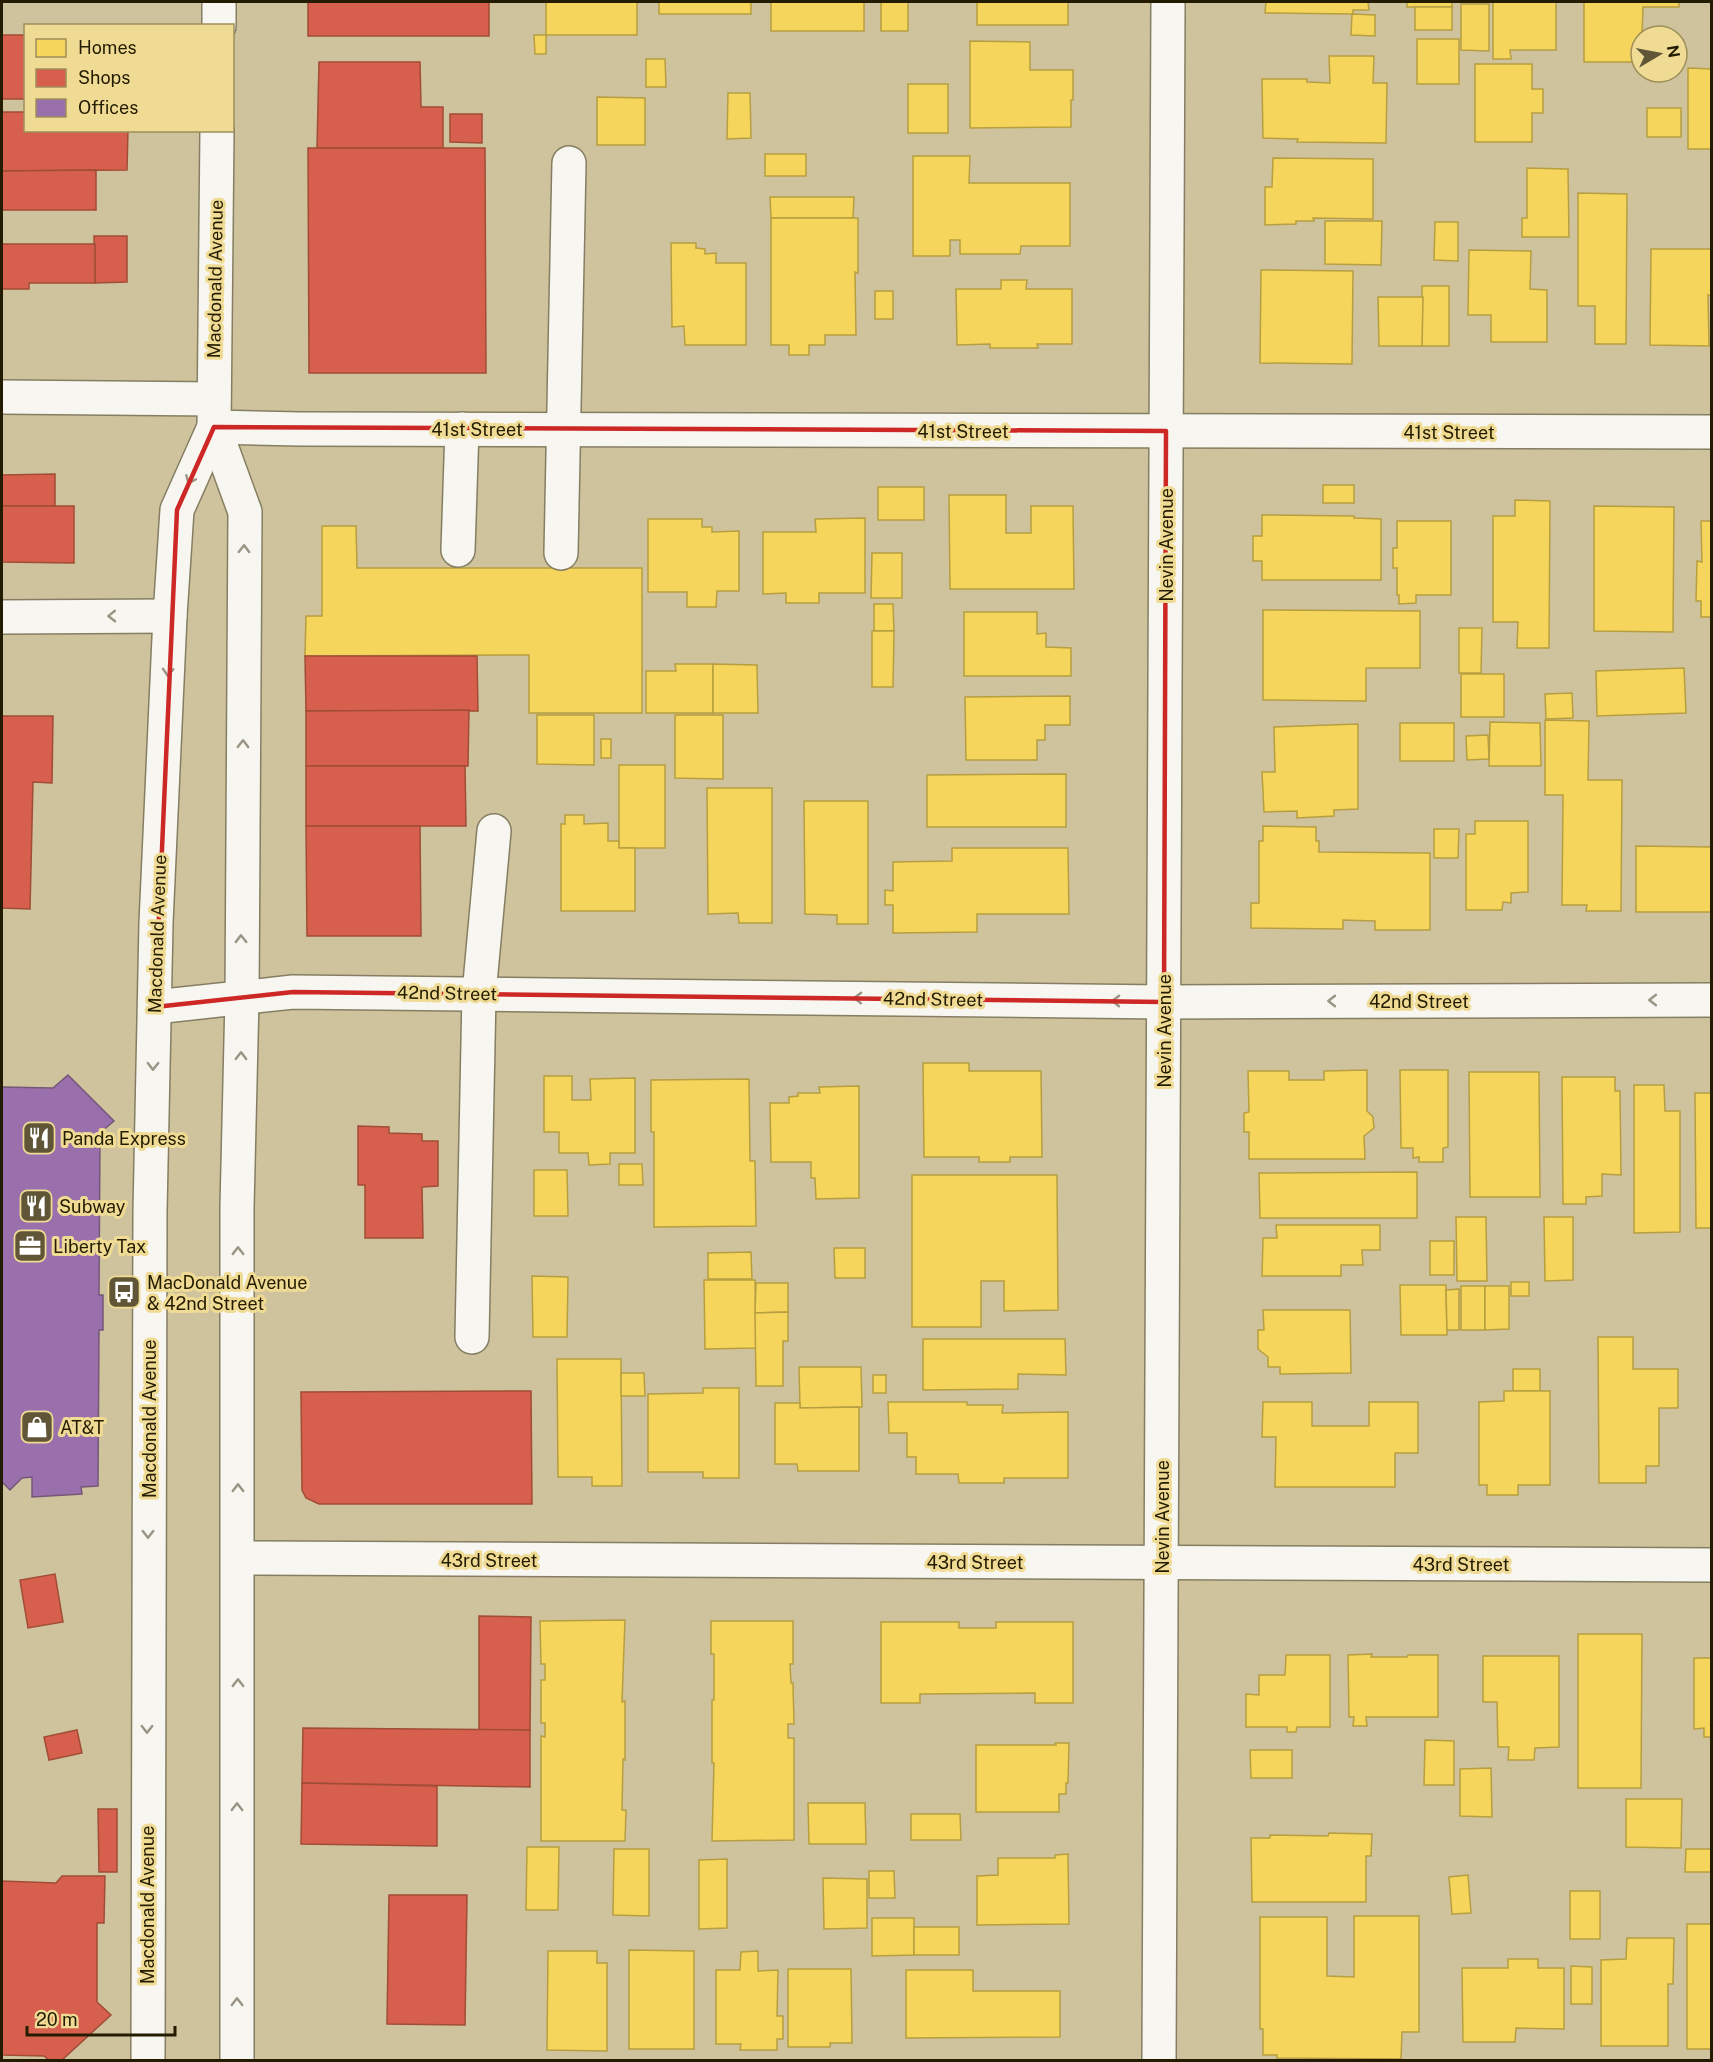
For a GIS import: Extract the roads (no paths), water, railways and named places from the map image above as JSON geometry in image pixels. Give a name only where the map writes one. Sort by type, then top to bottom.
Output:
[{"type":"street","points":[[219,2],[219,24]]},
{"type":"street","name":"Nevin Avenue","points":[[1159,2061],[1168,2]]},
{"type":"street","name":"Macdonald Avenue","points":[[217,132],[214,413],[245,513],[242,998],[237,1207],[237,2061]]},
{"type":"street","points":[[561,553],[569,163]]},
{"type":"street","name":"41st Street","points":[[2,397],[462,429],[1712,432]]},
{"type":"street","name":"Macdonald Avenue","points":[[147,2061],[150,1223],[156,923],[177,510],[214,413]]},
{"type":"street","points":[[458,550],[462,429]]},
{"type":"street","points":[[2,617],[170,616]]},
{"type":"street","points":[[472,1337],[479,994],[494,831]]},
{"type":"street","name":"42nd Street","points":[[155,1007],[293,992],[1164,1002],[1712,1000]]},
{"type":"street","name":"43rd Street","points":[[238,1558],[1712,1565]]},
{"type":"place","name":"Panda Express","points":[[39,1138]]},
{"type":"place","name":"Subway","points":[[36,1206]]},
{"type":"place","name":"Liberty Tax","points":[[30,1246]]},
{"type":"place","name":"MacDonald Avenue & 42nd Street","points":[[124,1292]]},
{"type":"place","name":"AT&T","points":[[37,1427]]}]
